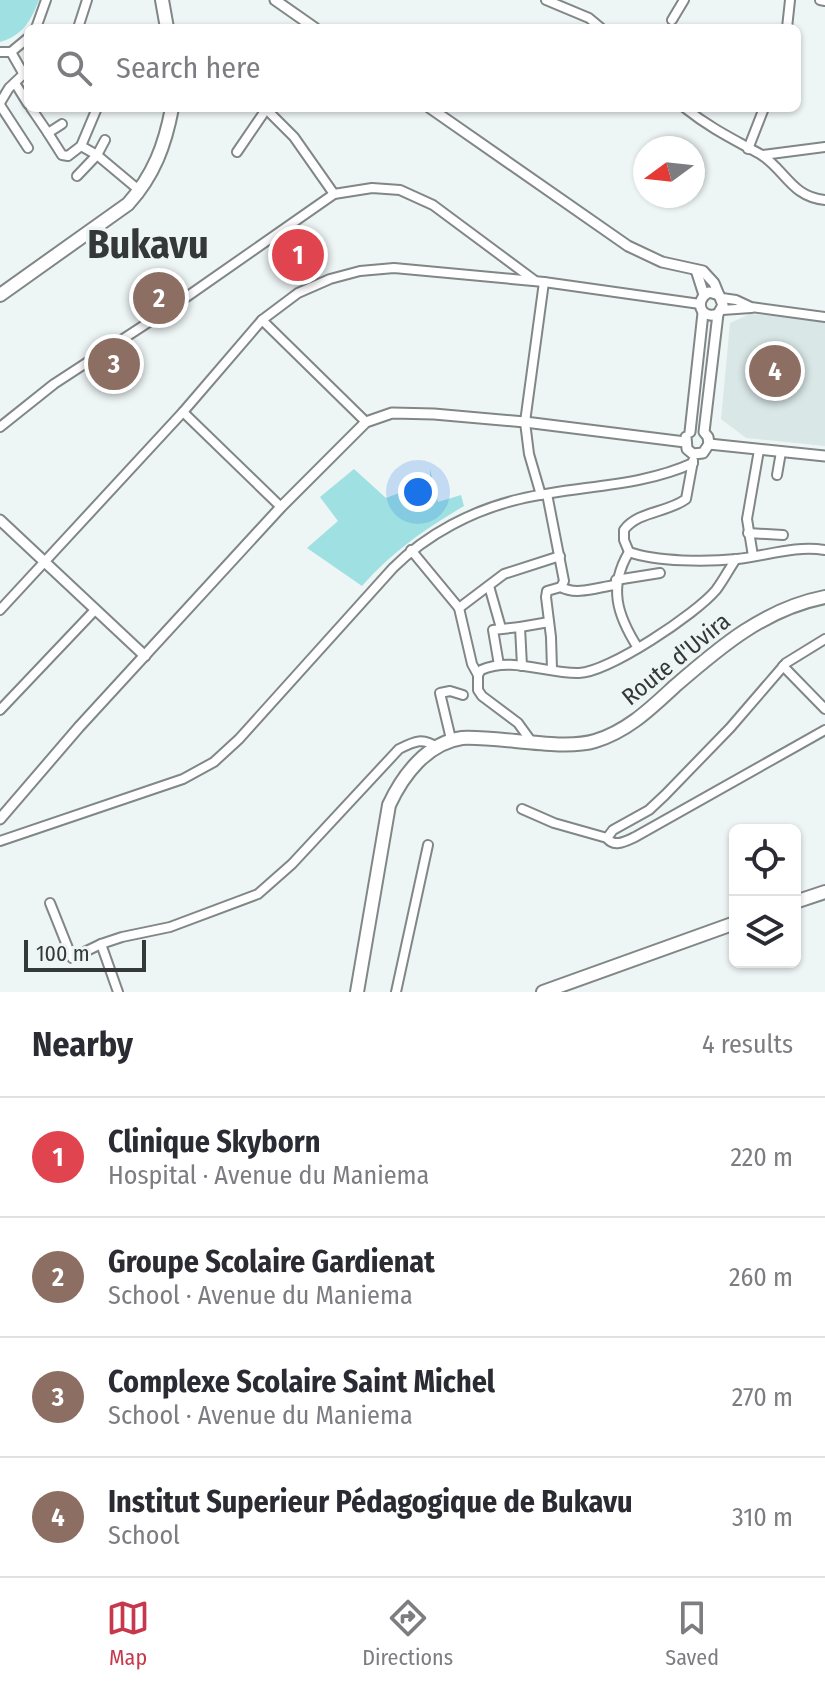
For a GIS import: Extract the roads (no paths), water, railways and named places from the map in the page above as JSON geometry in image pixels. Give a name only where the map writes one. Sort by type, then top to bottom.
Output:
[{"type":"main road","points":[[162,0],[166,24]]},
{"type":"main road","points":[[0,295],[114,215],[140,191],[160,156],[171,112]]},
{"type":"main road","name":"Route d'Uvira","points":[[451,739],[477,737],[583,744],[619,731],[647,712],[732,637],[786,608],[825,597]]},
{"type":"main road","points":[[357,992],[389,805],[415,763],[451,739]]},
{"type":"main road","points":[[801,900],[825,892]]},
{"type":"main road","points":[[543,992],[729,925]]},
{"type":"street","points":[[37,24],[46,0]]},
{"type":"street","points":[[79,24],[87,0]]},
{"type":"street","points":[[275,0],[309,24]]},
{"type":"street","points":[[546,0],[596,24]]},
{"type":"street","points":[[672,20],[684,0]]},
{"type":"street","points":[[787,24],[790,0]]},
{"type":"street","points":[[0,52],[11,52],[24,41]]},
{"type":"street","points":[[11,52],[24,69]]},
{"type":"street","points":[[24,74],[8,86],[0,104],[28,148]]},
{"type":"street","points":[[8,86],[24,101]]},
{"type":"street","points":[[34,112],[64,157],[81,146],[95,112]]},
{"type":"street","points":[[237,152],[265,112]]},
{"type":"street","points":[[270,112],[294,137],[334,194]]},
{"type":"street","points":[[436,112],[628,246],[662,262],[709,276],[720,297],[720,312],[704,432]]},
{"type":"street","points":[[691,112],[748,149],[763,155],[807,196],[825,200]]},
{"type":"street","points":[[748,149],[762,112]]},
{"type":"street","points":[[48,133],[62,124]]},
{"type":"street","points":[[77,176],[97,155],[105,140]]},
{"type":"street","points":[[81,146],[97,155],[140,191]]},
{"type":"street","points":[[763,155],[825,147]]},
{"type":"street","points":[[0,427],[54,384],[175,305],[334,194],[372,188],[400,190],[433,205],[539,281]]},
{"type":"street","points":[[0,610],[183,412],[262,320],[298,293],[330,279],[360,271],[394,268],[539,281],[702,304]]},
{"type":"street","points":[[696,270],[702,304],[687,449],[693,458],[686,499],[675,506],[635,519],[624,530],[629,552],[639,556],[701,560],[736,559],[808,547],[825,550]]},
{"type":"street","points":[[539,281],[525,422],[529,454],[544,494],[560,556],[564,581],[561,587]]},
{"type":"street","points":[[702,304],[709,292],[751,307]]},
{"type":"street","points":[[702,304],[708,316],[751,307],[825,317]]},
{"type":"street","points":[[262,320],[366,422]]},
{"type":"street","points":[[183,412],[281,507]]},
{"type":"street","points":[[0,819],[61,747],[281,507],[366,422],[392,413],[434,414],[688,437],[697,430],[708,437],[709,444],[703,453],[666,474],[628,483],[519,499],[462,520],[411,550],[239,739],[214,762],[169,785],[0,844]]},
{"type":"street","points":[[709,444],[825,456]]},
{"type":"street","points":[[753,556],[747,519],[759,450]]},
{"type":"street","points":[[777,475],[781,452]]},
{"type":"street","points":[[0,520],[145,656]]},
{"type":"street","points":[[748,533],[783,535]]},
{"type":"street","points":[[411,550],[459,608],[472,664],[478,675],[478,690],[518,723],[531,741]]},
{"type":"street","points":[[629,552],[616,582],[617,602],[638,648]]},
{"type":"street","points":[[459,608],[510,571],[560,556]]},
{"type":"street","points":[[478,675],[481,670],[499,665],[580,673],[623,658],[708,598],[736,559]]},
{"type":"street","points":[[552,669],[547,591],[561,587],[576,591],[660,573]]},
{"type":"street","points":[[489,586],[501,628]]},
{"type":"street","points":[[0,710],[95,610]]},
{"type":"street","points":[[499,665],[493,630],[549,622]]},
{"type":"street","points":[[520,627],[522,666]]},
{"type":"street","points":[[607,838],[613,830],[649,810],[665,795],[730,728],[783,666],[825,639]]},
{"type":"street","points":[[783,666],[825,709]]},
{"type":"street","points":[[451,739],[440,693],[450,691],[463,695]]},
{"type":"street","points":[[522,809],[554,823],[621,843],[825,730]]},
{"type":"street","points":[[50,903],[72,958],[101,944],[170,927],[258,894],[292,864],[399,749],[416,741],[427,740],[438,748]]},
{"type":"street","points":[[396,992],[428,845]]},
{"type":"street","points":[[101,944],[118,992]]},
{"type":"place","name":"Clinique Skyborn","points":[[298,255]]},
{"type":"place","name":"Groupe Scolaire Gardienat","points":[[159,298]]},
{"type":"place","name":"Complexe Scolaire Saint Michel","points":[[114,364]]},
{"type":"place","name":"Institut Superieur Pédagogique de Bukavu","points":[[775,371]]},
{"type":"district","name":"Bukavu","points":[[148,245]]}]
